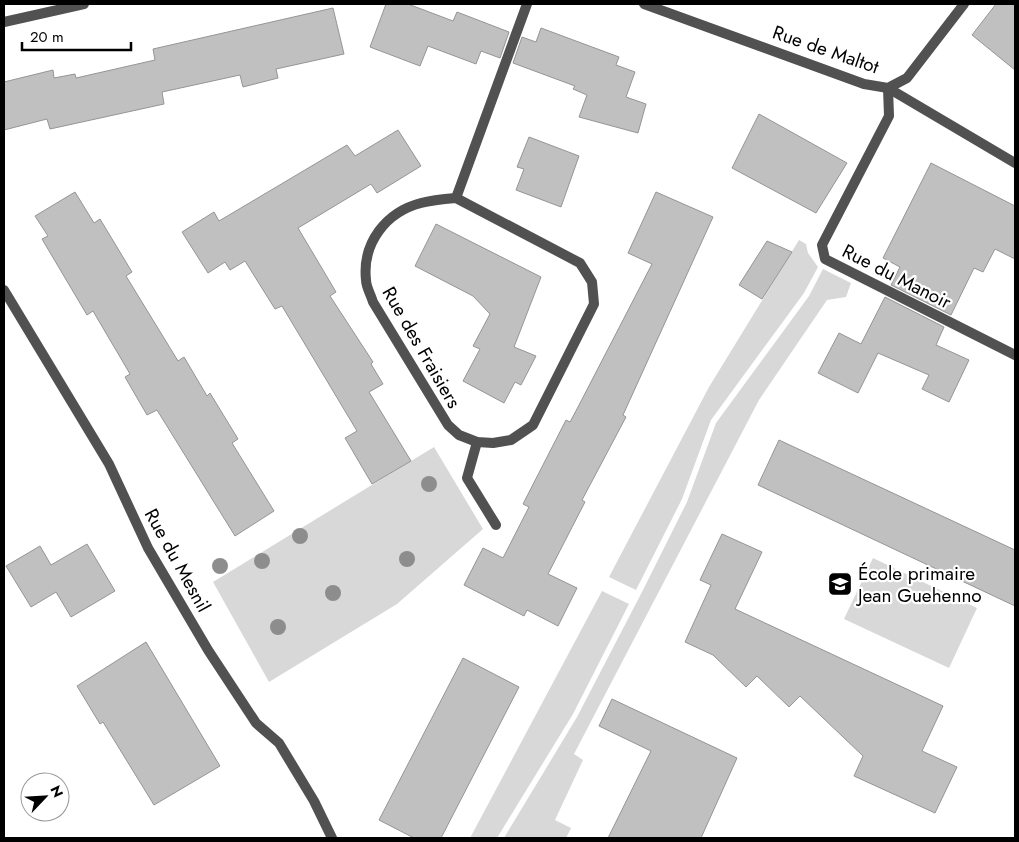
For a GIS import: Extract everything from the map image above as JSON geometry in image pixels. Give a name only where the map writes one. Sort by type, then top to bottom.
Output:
[{"type":"street","points":[[4,22],[84,4]]},
{"type":"street","points":[[496,525],[467,478],[477,442],[511,440],[533,425],[594,304],[592,282],[580,263],[456,198],[527,4]]},
{"type":"street","name":"Rue de Maltot","points":[[644,4],[864,84],[888,88],[907,78],[964,4]]},
{"type":"street","points":[[888,88],[1015,163]]},
{"type":"street","name":"Rue du Manoir","points":[[888,88],[889,116],[822,245],[825,260],[1015,355]]},
{"type":"street","name":"Rue des Fraisiers","points":[[456,198],[422,202],[400,211],[380,226],[366,254],[366,281],[373,302],[438,412],[448,425],[460,435],[477,442]]},
{"type":"street","name":"Rue du Mesnil","points":[[4,290],[109,464],[148,548],[203,641],[256,723],[279,743],[314,801],[332,838]]},
{"type":"shaded area","points":[[799,240],[806,244],[808,253],[818,267],[804,293],[711,420],[682,499],[636,590],[609,577],[709,387]]},
{"type":"shaded area","points":[[823,269],[851,283],[846,297],[827,300],[759,400],[574,754],[583,760],[555,820],[571,828],[566,838],[504,838],[577,717],[642,592],[687,502],[716,423],[809,296]]},
{"type":"shaded area","points":[[434,447],[483,529],[397,604],[269,682],[213,582]]},
{"type":"shaded area","points":[[873,558],[977,608],[949,668],[844,619]]},
{"type":"shaded area","points":[[602,591],[629,604],[573,714],[497,838],[470,838]]},
{"type":"building","points":[[386,4],[408,4],[453,21],[457,12],[509,32],[500,58],[481,51],[476,64],[428,46],[420,66],[370,47]]},
{"type":"building","points":[[996,4],[1015,4],[1015,70],[972,35]]},
{"type":"building","points":[[333,8],[344,54],[276,69],[278,78],[243,87],[240,75],[162,92],[164,104],[50,129],[47,119],[4,130],[4,82],[53,70],[54,78],[75,74],[76,78],[155,60],[153,49]]},
{"type":"building","points":[[541,28],[619,57],[616,65],[635,72],[626,97],[646,104],[638,133],[579,117],[587,95],[573,89],[575,86],[513,63],[522,37],[536,42]]},
{"type":"building","points":[[759,114],[847,163],[816,213],[732,168]]},
{"type":"building","points":[[398,130],[421,166],[377,193],[371,184],[298,228],[336,292],[330,296],[373,362],[371,364],[383,384],[369,392],[411,461],[372,484],[345,438],[357,431],[282,306],[275,309],[245,261],[230,270],[225,262],[208,273],[182,232],[214,212],[219,221],[347,145],[355,156]]},
{"type":"building","points":[[529,137],[579,156],[561,207],[516,190],[524,169],[517,167]]},
{"type":"building","points":[[931,163],[1015,206],[1015,259],[995,249],[983,272],[974,268],[951,315],[891,285],[900,267],[883,258]]},
{"type":"building","points":[[75,192],[94,223],[100,219],[132,272],[126,276],[178,361],[184,357],[207,396],[210,393],[238,439],[232,443],[274,511],[235,536],[157,410],[147,415],[125,377],[130,374],[93,311],[87,315],[42,239],[48,236],[35,216]]},
{"type":"building","points":[[656,192],[713,217],[623,415],[626,417],[582,500],[585,502],[548,574],[577,588],[558,626],[527,610],[524,616],[464,585],[483,548],[503,558],[529,507],[523,504],[566,420],[570,422],[652,264],[628,253]]},
{"type":"building","points":[[436,224],[541,277],[514,347],[536,356],[521,385],[515,382],[504,403],[463,381],[480,349],[473,346],[490,314],[473,296],[415,266]]},
{"type":"building","points":[[767,241],[792,252],[762,299],[739,285]]},
{"type":"building","points":[[885,297],[944,327],[936,345],[969,360],[949,402],[922,389],[929,375],[878,353],[858,393],[818,373],[839,333],[861,344]]},
{"type":"building","points":[[779,440],[1015,550],[1015,606],[758,485]]},
{"type":"building","points":[[722,534],[762,552],[735,609],[943,706],[922,751],[957,767],[935,813],[854,776],[863,756],[800,696],[789,707],[757,676],[746,687],[713,655],[685,642],[711,585],[700,580]]},
{"type":"building","points":[[87,544],[115,591],[71,617],[56,592],[31,607],[6,566],[40,546],[51,565]]},
{"type":"building","points":[[146,642],[220,766],[154,805],[103,722],[100,724],[77,686]]},
{"type":"building","points":[[463,658],[519,687],[441,838],[414,838],[379,820]]},
{"type":"building","points":[[612,699],[737,758],[701,838],[608,838],[651,751],[599,726]]},
{"type":"place","name":"École primaire Jean Guehenno","points":[[840,584]]}]
